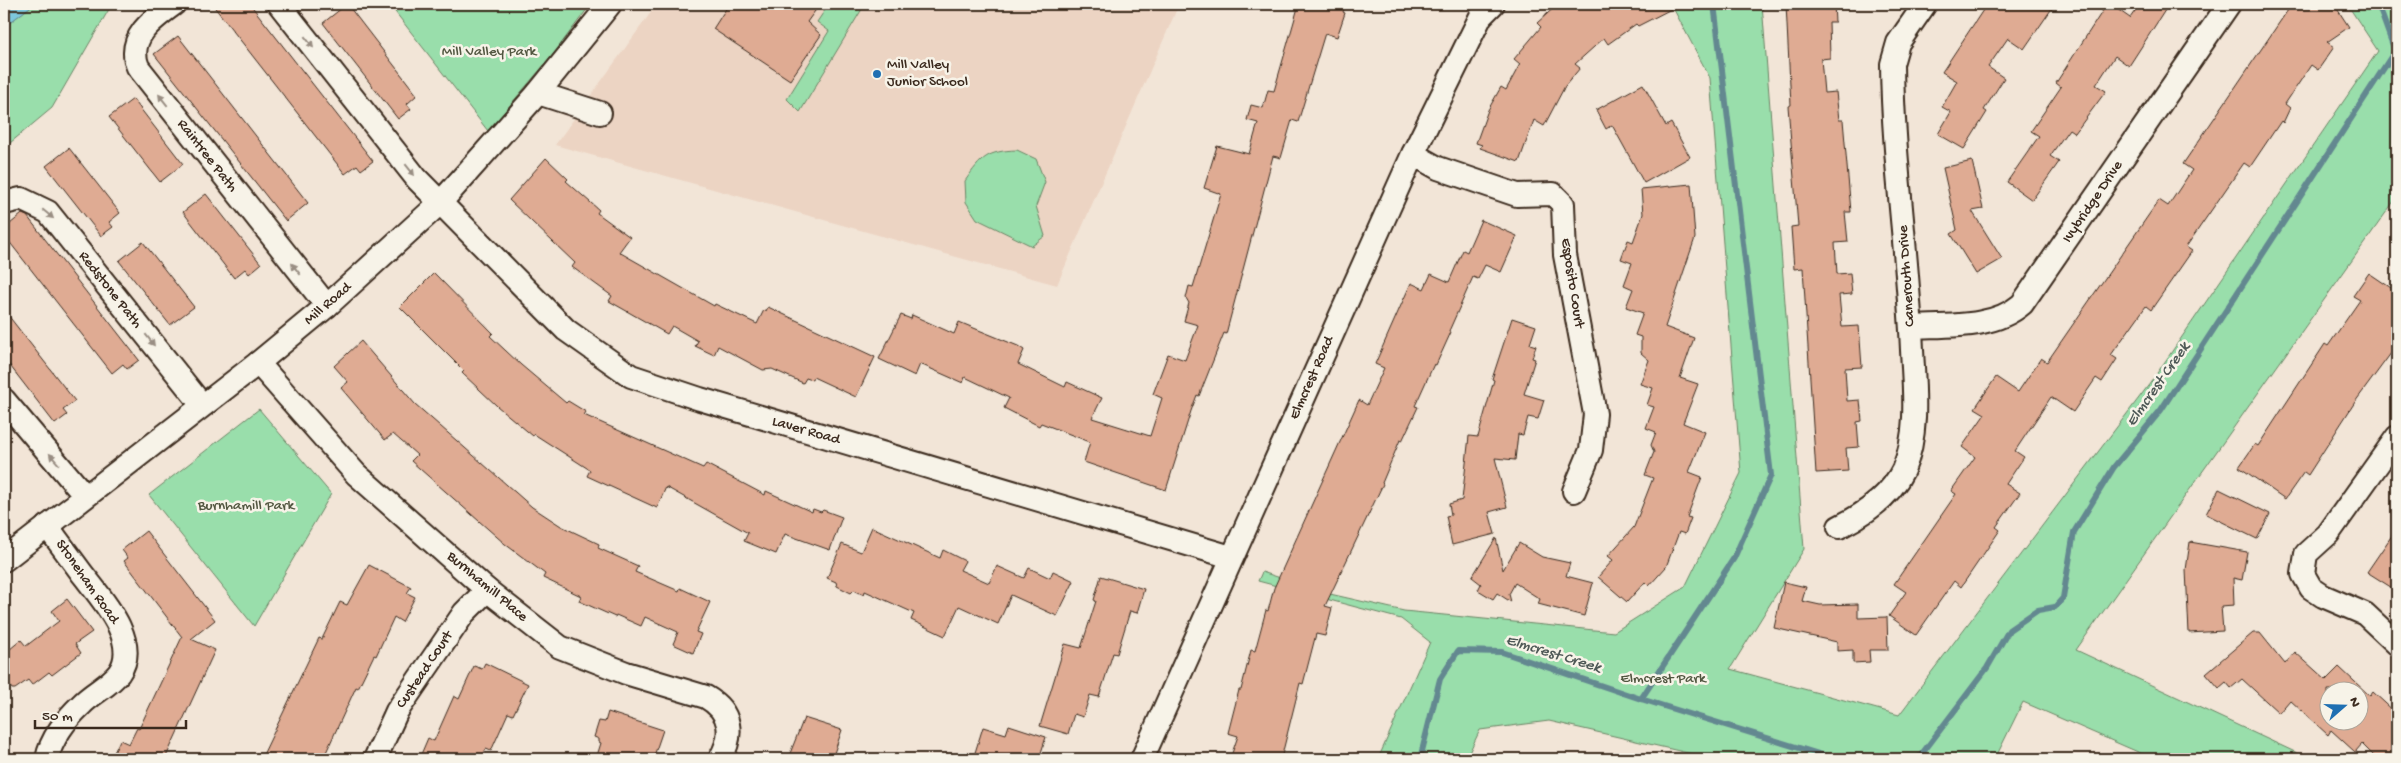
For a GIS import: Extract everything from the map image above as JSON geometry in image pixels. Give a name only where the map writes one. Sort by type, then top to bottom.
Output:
[{"type":"street","name":"Raintree Path","points":[[174,4],[152,19],[137,41],[134,53],[138,67],[328,306]]},
{"type":"street","points":[[279,4],[417,179],[441,202]]},
{"type":"street","name":"Mill Road","points":[[4,560],[258,363],[328,306],[441,202],[538,93],[610,4]]},
{"type":"street","name":"Elmcrest Road","points":[[1142,759],[1413,154],[1481,16],[1493,4]]},
{"type":"street","name":"Canerouth Drive","points":[[1839,527],[1861,516],[1876,504],[1902,470],[1910,445],[1912,425],[1911,327],[1892,64],[1898,43],[1925,4]]},
{"type":"street","name":"Ivybridge Drive","points":[[1911,327],[1976,323],[2012,313],[2022,304],[2229,4]]},
{"type":"street","points":[[538,93],[600,113]]},
{"type":"street","name":"Esposito Court","points":[[1413,154],[1438,168],[1517,195],[1553,194],[1563,204],[1565,255],[1595,414],[1591,450],[1574,491]]},
{"type":"street","name":"Redstone Path","points":[[4,203],[21,199],[48,212],[202,405]]},
{"type":"street","name":"Laver Road","points":[[441,202],[566,330],[631,376],[710,402],[1231,557]]},
{"type":"street","name":"Burnhamill Place","points":[[258,363],[356,474],[487,590],[560,647],[626,673],[706,697],[717,704],[729,730],[728,745],[720,759]]},
{"type":"street","points":[[4,400],[85,496]]},
{"type":"street","points":[[2397,437],[2328,534],[2306,554],[2303,574],[2311,588],[2323,596],[2365,614],[2397,644]]},
{"type":"street","name":"Stoneham Road","points":[[47,526],[117,621],[125,643],[124,662],[119,672],[91,695],[61,728],[47,759]]},
{"type":"street","name":"Custead Court","points":[[376,759],[397,711],[464,613],[487,590]]},
{"type":"shaded area","name":"Mill Valley Junior School","points":[[657,4],[1179,4],[1057,285],[555,145]]},
{"type":"green space","points":[[34,4],[112,4],[52,108],[4,148],[4,27]]},
{"type":"green space","name":"Mill Valley Park","points":[[389,4],[591,4],[551,57],[488,131]]},
{"type":"green space","points":[[829,4],[865,4],[800,112],[787,99],[829,31],[817,22]]},
{"type":"green space","name":"Elmcrest Park","points":[[1671,4],[1762,4],[1804,549],[1730,669],[1899,715],[2151,382],[2378,51],[2347,4],[2397,4],[2397,197],[2076,650],[2310,759],[2154,759],[2023,702],[1995,759],[1714,759],[1549,721],[1480,730],[1466,759],[1378,759],[1430,642],[1401,619],[1258,581],[1262,572],[1330,594],[1404,611],[1614,632],[1685,587],[1741,473],[1710,78]]},
{"type":"green space","points":[[1017,150],[1036,159],[1045,182],[1036,206],[1045,236],[1032,246],[977,219],[966,202],[965,181],[976,166],[992,154]]},
{"type":"green space","name":"Burnhamill Park","points":[[259,409],[331,494],[254,626],[149,495]]},
{"type":"water","points":[[4,4],[34,4],[4,27]]},
{"type":"building","points":[[212,4],[250,4],[373,161],[361,170],[357,165],[345,174]]},
{"type":"building","points":[[347,4],[417,95],[407,104],[411,109],[398,119],[323,23]]},
{"type":"building","points":[[729,4],[820,4],[807,22],[821,35],[790,80],[713,29]]},
{"type":"building","points":[[1299,4],[1346,4],[1337,37],[1325,33],[1298,122],[1292,120],[1281,158],[1273,156],[1226,334],[1224,333],[1199,396],[1197,395],[1166,490],[1084,462],[1090,442],[1041,423],[1039,426],[1004,408],[1009,398],[965,377],[963,383],[920,364],[915,376],[879,359],[901,315],[911,319],[912,315],[954,334],[959,322],[1024,350],[1018,364],[1065,387],[1067,382],[1102,398],[1092,418],[1150,436],[1162,398],[1153,394],[1168,354],[1185,360],[1198,325],[1184,321],[1189,303],[1186,298],[1189,286],[1193,287],[1221,194],[1204,188],[1217,146],[1249,154],[1258,123],[1247,120],[1251,105],[1263,108],[1268,90],[1274,91]]},
{"type":"building","points":[[1558,4],[1681,4],[1638,26],[1636,24],[1608,44],[1604,38],[1575,64],[1580,68],[1565,86],[1544,126],[1534,120],[1519,162],[1480,148],[1482,145],[1476,143],[1488,110],[1501,87],[1506,90],[1520,64],[1514,59],[1541,27],[1537,23]]},
{"type":"building","points":[[1786,4],[1834,4],[1835,22],[1829,22],[1830,58],[1821,59],[1824,93],[1836,92],[1839,120],[1843,120],[1851,212],[1845,212],[1848,242],[1835,243],[1837,274],[1850,273],[1852,294],[1839,295],[1842,327],[1859,326],[1862,367],[1845,368],[1847,401],[1860,400],[1862,421],[1857,422],[1859,447],[1846,448],[1848,471],[1816,473],[1803,268],[1794,269],[1791,227],[1798,226],[1788,106],[1791,105]]},
{"type":"building","points":[[1987,4],[2055,4],[2024,49],[2008,38],[1988,67],[2004,78],[1984,110],[1987,112],[1964,149],[1938,134],[1951,112],[1942,107],[1957,81],[1942,72]]},
{"type":"building","points":[[2107,4],[2110,4],[2130,18],[2140,4],[2169,4],[2129,66],[2115,56],[2096,85],[2106,91],[2075,133],[2069,129],[2050,156],[2059,162],[2032,200],[2007,182],[2039,136],[2031,131],[2061,87],[2056,83]]},
{"type":"building","points":[[2292,4],[2334,4],[2349,27],[2327,42],[2334,47],[2318,70],[2311,65],[2285,104],[2290,108],[2283,123],[2281,121],[2250,167],[2244,163],[2186,247],[2192,251],[2151,310],[2146,306],[2111,355],[2117,359],[2102,382],[2096,378],[2073,412],[2051,397],[2015,451],[2024,457],[2006,484],[2020,493],[1996,527],[2000,530],[1961,587],[1954,581],[1916,635],[1889,616],[1906,592],[1894,584],[1956,494],[1951,491],[1975,457],[1962,447],[1985,414],[1975,408],[1996,377],[2018,392],[2041,358],[2047,362],[2159,200],[2168,206],[2192,170],[2183,164]]},
{"type":"building","points":[[178,36],[308,203],[286,221],[154,54]]},
{"type":"building","points":[[1643,84],[1666,126],[1671,123],[1690,157],[1644,183],[1612,125],[1606,129],[1596,110]]},
{"type":"building","points":[[133,99],[183,164],[160,182],[109,117]]},
{"type":"building","points":[[69,148],[120,213],[109,222],[113,227],[101,236],[46,166]]},
{"type":"building","points":[[546,158],[568,179],[566,181],[599,210],[597,213],[630,237],[619,252],[714,306],[715,304],[757,324],[764,310],[766,311],[768,307],[875,357],[856,397],[813,377],[812,380],[806,378],[803,383],[772,369],[763,370],[718,346],[714,355],[695,346],[698,341],[672,326],[667,334],[609,301],[612,296],[572,267],[575,263],[509,200]]},
{"type":"building","points":[[1972,161],[1983,209],[1972,211],[2002,259],[1976,274],[1951,234],[1957,230],[1943,168]]},
{"type":"building","points":[[1691,184],[1695,238],[1665,327],[1694,338],[1680,378],[1698,384],[1683,423],[1705,432],[1689,472],[1702,477],[1687,517],[1691,518],[1685,534],[1679,532],[1666,567],[1649,586],[1645,582],[1627,602],[1598,577],[1613,560],[1608,556],[1634,527],[1653,478],[1645,475],[1654,452],[1651,445],[1656,432],[1646,428],[1654,407],[1647,405],[1653,388],[1640,384],[1649,360],[1641,353],[1641,337],[1635,335],[1643,313],[1626,307],[1633,289],[1624,285],[1632,263],[1621,259],[1628,240],[1633,242],[1643,214],[1641,189]]},
{"type":"building","points":[[206,194],[261,264],[249,274],[245,269],[234,278],[183,212]]},
{"type":"building","points":[[22,214],[27,216],[139,360],[127,369],[123,364],[112,373],[4,235],[4,229]]},
{"type":"building","points":[[1481,220],[1517,236],[1501,272],[1485,265],[1478,279],[1473,277],[1449,331],[1451,332],[1415,406],[1418,407],[1402,441],[1400,440],[1383,484],[1325,606],[1332,608],[1325,636],[1316,634],[1303,684],[1300,683],[1281,759],[1230,759],[1238,736],[1228,733],[1239,690],[1241,690],[1251,650],[1255,651],[1274,588],[1359,400],[1367,405],[1384,368],[1375,364],[1411,283],[1424,289],[1431,274],[1449,282],[1463,250],[1467,252]]},
{"type":"building","points":[[143,242],[194,307],[170,325],[119,261]]},
{"type":"building","points":[[434,273],[493,333],[490,336],[566,403],[568,401],[586,412],[584,415],[703,468],[706,464],[765,495],[766,491],[812,512],[813,509],[821,512],[823,510],[842,517],[830,550],[785,534],[776,554],[744,541],[748,533],[666,487],[657,508],[587,476],[590,470],[534,434],[533,436],[497,406],[462,373],[464,371],[400,307]]},
{"type":"building","points":[[2369,273],[2397,292],[2397,345],[2355,402],[2308,475],[2304,472],[2285,499],[2239,467],[2255,444],[2258,446],[2325,344],[2328,346],[2360,300],[2353,296]]},
{"type":"building","points":[[4,310],[75,401],[63,410],[67,415],[55,424],[4,358]]},
{"type":"building","points":[[1512,318],[1536,326],[1530,344],[1536,346],[1532,358],[1535,359],[1524,394],[1544,400],[1538,419],[1528,417],[1523,435],[1518,434],[1515,460],[1495,458],[1507,507],[1489,512],[1495,534],[1452,545],[1446,516],[1451,515],[1449,504],[1462,500],[1469,436],[1478,437],[1494,380],[1492,379]]},
{"type":"building","points":[[361,341],[415,404],[532,507],[561,526],[599,544],[598,548],[638,566],[635,572],[679,591],[680,588],[710,602],[696,632],[701,634],[693,653],[673,644],[678,632],[645,617],[641,626],[616,615],[615,617],[579,601],[581,596],[543,578],[545,574],[505,544],[411,461],[417,455],[393,434],[385,440],[341,388],[348,382],[334,366]]},
{"type":"building","points":[[2219,489],[2270,514],[2257,539],[2206,514]]},
{"type":"building","points":[[872,527],[940,558],[943,550],[965,561],[960,570],[989,583],[997,566],[1024,578],[1029,568],[1050,578],[1053,571],[1074,581],[1057,616],[1011,595],[998,624],[959,606],[945,636],[911,620],[914,613],[865,591],[864,595],[854,590],[851,593],[827,578],[842,544],[861,552]]},
{"type":"building","points":[[2397,528],[2397,591],[2367,572]]},
{"type":"building","points":[[146,531],[215,620],[191,639],[215,650],[165,759],[111,759],[120,740],[129,744],[137,728],[139,729],[182,637],[124,561],[128,558],[122,550]]},
{"type":"building","points":[[1496,538],[1503,570],[1519,543],[1542,557],[1570,563],[1566,576],[1593,583],[1584,616],[1538,604],[1540,599],[1515,583],[1509,594],[1511,602],[1497,593],[1493,599],[1478,590],[1481,584],[1472,577]]},
{"type":"building","points":[[2190,542],[2247,552],[2242,580],[2233,578],[2234,605],[2221,606],[2223,631],[2189,633],[2186,570]]},
{"type":"building","points":[[369,565],[411,587],[407,593],[415,597],[402,622],[394,617],[376,656],[374,655],[358,688],[356,687],[323,759],[261,759],[319,638],[322,639],[340,602],[347,605]]},
{"type":"building","points":[[1101,576],[1144,589],[1137,613],[1130,611],[1117,654],[1113,653],[1099,697],[1090,695],[1083,717],[1074,714],[1068,734],[1040,726],[1065,644],[1081,648],[1096,601],[1094,600]]},
{"type":"building","points":[[1784,582],[1806,587],[1802,601],[1820,605],[1858,604],[1858,618],[1887,617],[1888,650],[1869,650],[1870,662],[1853,663],[1853,650],[1837,651],[1837,642],[1774,628]]},
{"type":"building","points":[[67,599],[92,632],[75,644],[81,653],[52,675],[49,672],[32,685],[28,680],[12,689],[4,678],[4,654],[21,640],[26,646],[59,621],[52,611]]},
{"type":"building","points":[[2253,633],[2260,633],[2285,664],[2295,652],[2326,680],[2318,680],[2318,726],[2290,700],[2279,713],[2242,679],[2231,688],[2226,682],[2219,688],[2206,673]]},
{"type":"building","points":[[485,663],[528,684],[513,715],[508,713],[491,751],[486,749],[481,759],[419,759],[428,738],[434,741],[454,696],[459,699],[474,666],[482,669]]},
{"type":"building","points":[[2339,667],[2353,680],[2326,680]]},
{"type":"building","points":[[2373,692],[2397,714],[2397,759],[2377,759],[2362,744],[2355,752],[2331,730],[2368,730],[2368,694],[2370,696]]},
{"type":"building","points":[[608,712],[663,730],[653,759],[596,759],[601,743],[599,739],[594,737],[599,721],[605,722]]},
{"type":"building","points":[[804,718],[842,730],[832,759],[798,759],[789,756]]},
{"type":"building","points":[[1009,725],[1046,737],[1039,759],[973,759],[983,727],[1006,734]]},
{"type":"building","points":[[2323,730],[2331,730],[2328,735]]},
{"type":"waterway","points":[[1641,699],[1734,558],[1771,475],[1714,4]]},
{"type":"waterway","name":"Elmcrest Creek","points":[[1918,759],[1987,668],[2009,630],[2038,610],[2055,607],[2063,598],[2074,532],[2114,467],[2161,410],[2395,51],[2378,4]]},
{"type":"waterway","name":"Elmcrest Creek","points":[[1420,759],[1440,679],[1458,651],[1502,652],[1641,699],[1835,759]]},
{"type":"place","name":"Mill Valley Junior School","points":[[877,74]]}]
